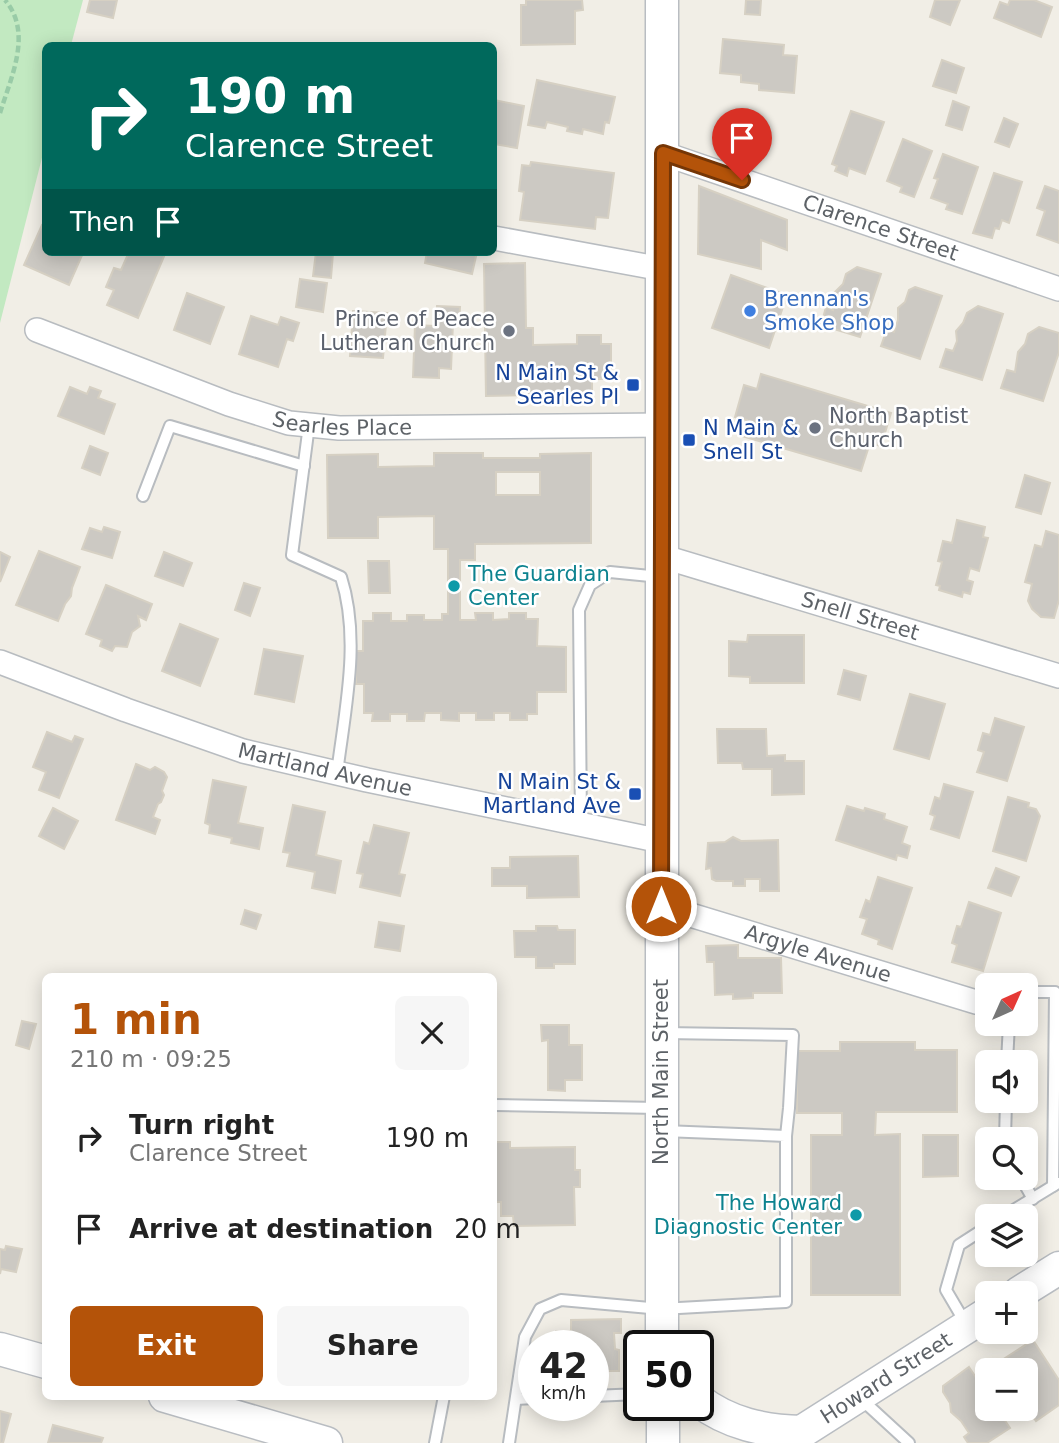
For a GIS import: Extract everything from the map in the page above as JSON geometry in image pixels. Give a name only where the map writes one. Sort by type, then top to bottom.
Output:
[{"type":"main road","name":"North Main Street","points":[[662,0],[662,1330]]},
{"type":"main road","points":[[1038,1281],[1059,1268]]},
{"type":"main road","name":"Howard Street","points":[[793,1437],[975,1321]]},
{"type":"main road","points":[[0,1349],[42,1361]]},
{"type":"main road","points":[[179,1400],[326,1443]]},
{"type":"main road","points":[[714,1409],[755,1428],[793,1437]]},
{"type":"main road","points":[[663,1421],[663,1443]]},
{"type":"street","name":"Clarence Street","points":[[663,153],[1059,289]]},
{"type":"street","points":[[497,239],[662,269]]},
{"type":"street","name":"Searles Place","points":[[37,330],[229,404],[289,423],[339,429],[663,425]]},
{"type":"street","name":"Snell Street","points":[[661,566],[1059,676]]},
{"type":"street","name":"Martland Avenue","points":[[0,662],[243,751],[661,841]]},
{"type":"street","name":"Argyle Avenue","points":[[661,906],[975,1002]]},
{"type":"lane","points":[[309,425],[292,555],[341,577],[348,599],[351,659],[337,773]]},
{"type":"lane","points":[[144,496],[170,426],[304,466]]},
{"type":"lane","points":[[581,824],[579,610],[590,585],[610,572],[661,566]]},
{"type":"lane","points":[[1024,1204],[1056,1184],[1055,992],[1038,992]]},
{"type":"lane","points":[[509,1443],[525,1337],[540,1309],[561,1300],[662,1309],[786,1302],[786,1136],[793,1035],[661,1033]]},
{"type":"lane","points":[[497,1105],[662,1120],[786,1136]]},
{"type":"lane","points":[[1028,1190],[1033,1199]]},
{"type":"lane","points":[[975,1234],[958,1245],[946,1290],[975,1318]]},
{"type":"lane","points":[[858,1396],[909,1443]]},
{"type":"lane","points":[[435,1443],[443,1400]]},
{"type":"path","points":[[0,113],[19,43],[16,19],[5,0]]},
{"type":"green space","points":[[0,0],[83,0],[72,42],[42,42],[42,158],[0,323]]},
{"type":"building","points":[[90,0],[117,0],[113,18],[87,12]]},
{"type":"building","points":[[526,0],[582,0],[583,10],[575,11],[575,44],[521,45],[521,5],[526,5]]},
{"type":"building","points":[[746,0],[761,0],[760,15],[745,14]]},
{"type":"building","points":[[935,0],[960,0],[950,25],[930,17]]},
{"type":"building","points":[[1010,0],[1034,0],[1052,7],[1041,37],[994,18],[1000,2],[1008,5]]},
{"type":"building","points":[[723,39],[784,45],[783,55],[797,56],[794,93],[759,90],[759,84],[741,82],[741,75],[720,73]]},
{"type":"building","points":[[942,60],[964,68],[956,93],[933,86]]},
{"type":"building","points":[[537,80],[615,97],[609,123],[605,122],[603,134],[583,129],[582,134],[567,131],[568,127],[547,122],[545,128],[528,125]]},
{"type":"building","points":[[497,101],[524,106],[517,148],[497,145]]},
{"type":"building","points":[[953,101],[969,107],[962,130],[946,125]]},
{"type":"building","points":[[851,111],[884,122],[865,174],[849,168],[847,176],[835,171],[837,166],[832,164]]},
{"type":"building","points":[[1004,118],[1018,124],[1009,147],[995,142]]},
{"type":"building","points":[[903,139],[932,151],[914,197],[900,192],[902,187],[887,181]]},
{"type":"building","points":[[943,154],[978,167],[962,214],[946,209],[948,204],[931,198],[938,179],[934,178]]},
{"type":"building","points":[[531,162],[614,173],[608,218],[596,217],[595,229],[520,220],[524,192],[519,191],[522,165],[530,166]]},
{"type":"building","points":[[994,173],[1022,182],[1009,223],[1002,220],[999,229],[995,228],[992,238],[973,233]]},
{"type":"building","points":[[699,186],[787,220],[787,250],[761,240],[761,269],[698,254]]},
{"type":"building","points":[[1045,186],[1059,191],[1059,243],[1037,235],[1045,211],[1037,208]]},
{"type":"building","points":[[42,225],[42,256],[82,256],[69,285],[24,265]]},
{"type":"building","points":[[127,256],[164,256],[138,318],[107,305],[114,290],[106,287],[114,268],[121,270]]},
{"type":"building","points":[[316,256],[333,256],[331,278],[313,276]]},
{"type":"building","points":[[426,256],[476,256],[472,274],[425,263]]},
{"type":"building","name":"Prince of Peace Lutheran Church","points":[[525,263],[526,328],[533,328],[533,345],[577,344],[577,335],[601,335],[601,344],[611,344],[611,379],[592,379],[592,394],[486,396],[484,264]]},
{"type":"building","points":[[857,267],[881,274],[860,337],[821,325],[826,307],[833,310],[835,292],[843,284],[846,274]]},
{"type":"building","name":"Brennan's Smoke Shop","points":[[731,275],[787,295],[769,348],[712,328]]},
{"type":"building","points":[[300,279],[327,283],[323,312],[296,307]]},
{"type":"building","points":[[915,287],[942,296],[920,359],[881,346],[887,329],[894,332],[898,308],[905,302],[909,290]]},
{"type":"building","points":[[187,293],[224,307],[210,344],[174,330]]},
{"type":"building","points":[[437,306],[460,307],[459,323],[453,323],[451,369],[439,368],[439,378],[413,377],[415,325],[436,326]]},
{"type":"building","points":[[978,306],[1003,314],[982,380],[940,367],[946,349],[953,351],[957,341],[956,331],[967,313]]},
{"type":"building","points":[[353,311],[387,313],[383,358],[350,356]]},
{"type":"building","points":[[251,316],[278,325],[281,317],[299,323],[293,341],[287,339],[278,367],[239,354]]},
{"type":"building","points":[[1039,327],[1059,333],[1059,352],[1043,401],[1001,388],[1007,370],[1015,372],[1018,352],[1025,344],[1028,334]]},
{"type":"building","name":"North Baptist Church","points":[[761,374],[891,413],[881,446],[870,443],[861,471],[742,436],[747,420],[735,417],[744,385],[757,389]]},
{"type":"building","points":[[70,387],[87,394],[90,387],[101,391],[98,398],[115,404],[104,434],[58,416]]},
{"type":"building","points":[[90,446],[108,453],[100,475],[82,468]]},
{"type":"building","name":"The Guardian Center","points":[[434,453],[483,453],[483,458],[540,458],[540,454],[591,453],[591,543],[475,544],[475,560],[460,560],[460,620],[476,620],[475,613],[493,613],[493,620],[509,619],[509,613],[526,613],[526,619],[538,619],[537,646],[566,647],[566,692],[537,692],[537,714],[527,714],[527,720],[510,720],[510,713],[494,713],[494,720],[476,720],[476,713],[459,713],[459,721],[441,720],[441,713],[425,713],[424,721],[407,721],[407,714],[390,714],[390,721],[372,721],[373,713],[364,713],[364,684],[356,684],[356,651],[363,651],[363,621],[373,621],[373,613],[391,613],[391,621],[407,621],[407,615],[424,615],[424,620],[442,620],[442,614],[448,614],[448,549],[434,549],[434,516],[378,517],[378,538],[328,538],[327,455],[378,454],[378,467],[434,466]],"holes":[[[496,472],[540,472],[540,495],[496,495]]]},
{"type":"building","points":[[1025,475],[1050,483],[1041,514],[1016,507]]},
{"type":"building","points":[[957,520],[985,527],[983,537],[988,538],[979,571],[970,568],[967,580],[973,582],[970,594],[963,592],[962,597],[939,590],[940,586],[936,585],[942,562],[938,561],[943,541],[952,543]]},
{"type":"building","points":[[104,527],[120,532],[112,558],[82,549],[90,528],[102,532]]},
{"type":"building","points":[[1046,531],[1059,535],[1059,600],[1054,618],[1041,617],[1032,609],[1028,601],[1032,584],[1025,582],[1035,545],[1042,547]]},
{"type":"building","points":[[39,551],[80,567],[71,596],[58,621],[16,605]]},
{"type":"building","points":[[0,552],[10,557],[0,582]]},
{"type":"building","points":[[164,552],[192,563],[183,586],[155,576]]},
{"type":"building","points":[[368,561],[389,561],[390,593],[369,593]]},
{"type":"building","points":[[244,583],[260,588],[250,616],[235,610]]},
{"type":"building","points":[[106,585],[152,604],[146,620],[138,616],[140,626],[132,632],[127,647],[115,646],[112,651],[100,646],[102,640],[86,634]]},
{"type":"building","points":[[180,624],[218,639],[200,686],[162,671]]},
{"type":"building","points":[[748,635],[804,635],[804,683],[750,683],[750,677],[729,676],[729,641],[747,642]]},
{"type":"building","points":[[264,649],[303,656],[294,702],[255,694]]},
{"type":"building","points":[[844,670],[866,676],[860,700],[838,694]]},
{"type":"building","points":[[910,694],[945,704],[929,759],[894,749]]},
{"type":"building","points":[[995,718],[1024,727],[1007,781],[977,772],[984,752],[978,750],[983,733],[990,735]]},
{"type":"building","points":[[717,729],[766,729],[767,756],[785,755],[785,761],[804,761],[804,794],[772,795],[772,769],[743,769],[742,763],[718,763]]},
{"type":"building","points":[[47,732],[72,742],[75,736],[83,739],[59,798],[39,790],[46,772],[33,767]]},
{"type":"building","points":[[136,764],[150,770],[155,767],[167,777],[162,791],[164,795],[153,817],[160,820],[155,834],[116,820]]},
{"type":"building","points":[[213,780],[246,787],[238,823],[263,828],[259,849],[231,843],[232,838],[209,833],[210,825],[205,823]]},
{"type":"building","points":[[944,784],[973,792],[959,838],[931,829],[935,816],[930,814],[935,797],[940,799]]},
{"type":"building","points":[[1008,797],[1029,803],[1028,807],[1036,809],[1040,816],[1026,861],[993,851]]},
{"type":"building","points":[[293,805],[325,812],[316,855],[341,861],[335,893],[312,888],[315,872],[287,866],[290,853],[283,852]]},
{"type":"building","points":[[847,806],[885,814],[884,819],[907,827],[902,843],[910,846],[907,858],[897,855],[896,860],[836,840]]},
{"type":"building","points":[[53,808],[78,821],[64,849],[39,836]]},
{"type":"building","points":[[374,825],[409,833],[399,874],[405,875],[400,896],[360,887],[363,874],[357,873],[364,842],[369,844]]},
{"type":"building","points":[[733,837],[741,841],[778,840],[779,891],[760,891],[760,879],[745,879],[745,886],[733,886],[733,881],[712,879],[711,868],[706,869],[708,843],[725,842]]},
{"type":"building","points":[[578,856],[579,897],[527,898],[527,886],[492,886],[492,868],[510,868],[510,857]]},
{"type":"building","points":[[996,868],[1019,877],[1011,896],[988,888]]},
{"type":"building","points":[[878,877],[912,888],[892,949],[878,944],[879,940],[862,934],[867,919],[860,917],[866,900],[870,902]]},
{"type":"building","points":[[969,902],[1001,913],[983,971],[952,962],[957,945],[952,943],[957,926],[961,927]]},
{"type":"building","points":[[245,910],[261,915],[256,929],[241,924]]},
{"type":"building","points":[[379,922],[404,926],[400,951],[375,947]]},
{"type":"building","points":[[536,926],[557,926],[558,930],[575,930],[575,964],[554,964],[554,968],[536,968],[536,957],[515,957],[514,931],[536,931]]},
{"type":"building","points":[[738,945],[738,958],[781,958],[782,993],[753,993],[753,998],[733,999],[733,994],[715,995],[714,962],[707,962],[706,946]]},
{"type":"building","points":[[22,1021],[36,1024],[29,1049],[16,1045]]},
{"type":"building","points":[[541,1025],[569,1025],[569,1045],[582,1045],[582,1080],[565,1080],[565,1091],[548,1090],[548,1040],[542,1041]]},
{"type":"building","name":"The Howard Diagnostic Center","points":[[840,1042],[915,1042],[915,1050],[957,1050],[957,1112],[876,1112],[875,1135],[900,1134],[900,1295],[811,1295],[811,1135],[842,1135],[842,1113],[797,1113],[797,1051],[840,1051]]},
{"type":"building","points":[[923,1135],[958,1135],[958,1176],[923,1177]]},
{"type":"building","points":[[497,1142],[510,1142],[510,1148],[575,1147],[575,1170],[580,1170],[580,1187],[574,1187],[575,1225],[514,1226],[513,1216],[501,1216],[501,1202],[497,1202]]},
{"type":"building","points":[[6,1246],[22,1249],[16,1272],[1,1269],[0,1274],[0,1249],[5,1250]]},
{"type":"building","points":[[621,1319],[621,1333],[614,1333],[615,1349],[619,1350],[619,1371],[609,1371],[609,1330],[571,1330],[571,1320]]},
{"type":"building","points":[[1027,1344],[1036,1344],[1059,1380],[1059,1405],[1038,1420],[1038,1358],[1005,1358]]},
{"type":"building","points":[[969,1367],[975,1376],[975,1421],[1005,1421],[1010,1428],[987,1443],[968,1443],[964,1437],[969,1433],[951,1412],[943,1386]]},
{"type":"building","points":[[0,1411],[11,1414],[3,1443],[0,1443]]},
{"type":"building","points":[[53,1425],[103,1438],[101,1443],[48,1443]]},
{"type":"place","name":"Brennan's Smoke Shop","points":[[750,311]]},
{"type":"place","name":"Prince of Peace Lutheran Church","points":[[509,331]]},
{"type":"place","name":"N Main St & Searles Pl","points":[[633,385]]},
{"type":"place","name":"North Baptist Church","points":[[815,428]]},
{"type":"place","name":"N Main & Snell St","points":[[689,440]]},
{"type":"place","name":"The Guardian Center","points":[[454,586]]},
{"type":"place","name":"N Main St & Martland Ave","points":[[635,794]]},
{"type":"place","name":"The Howard Diagnostic Center","points":[[856,1215]]},
{"type":"route","points":[[661,906],[663,153],[742,180]]}]
